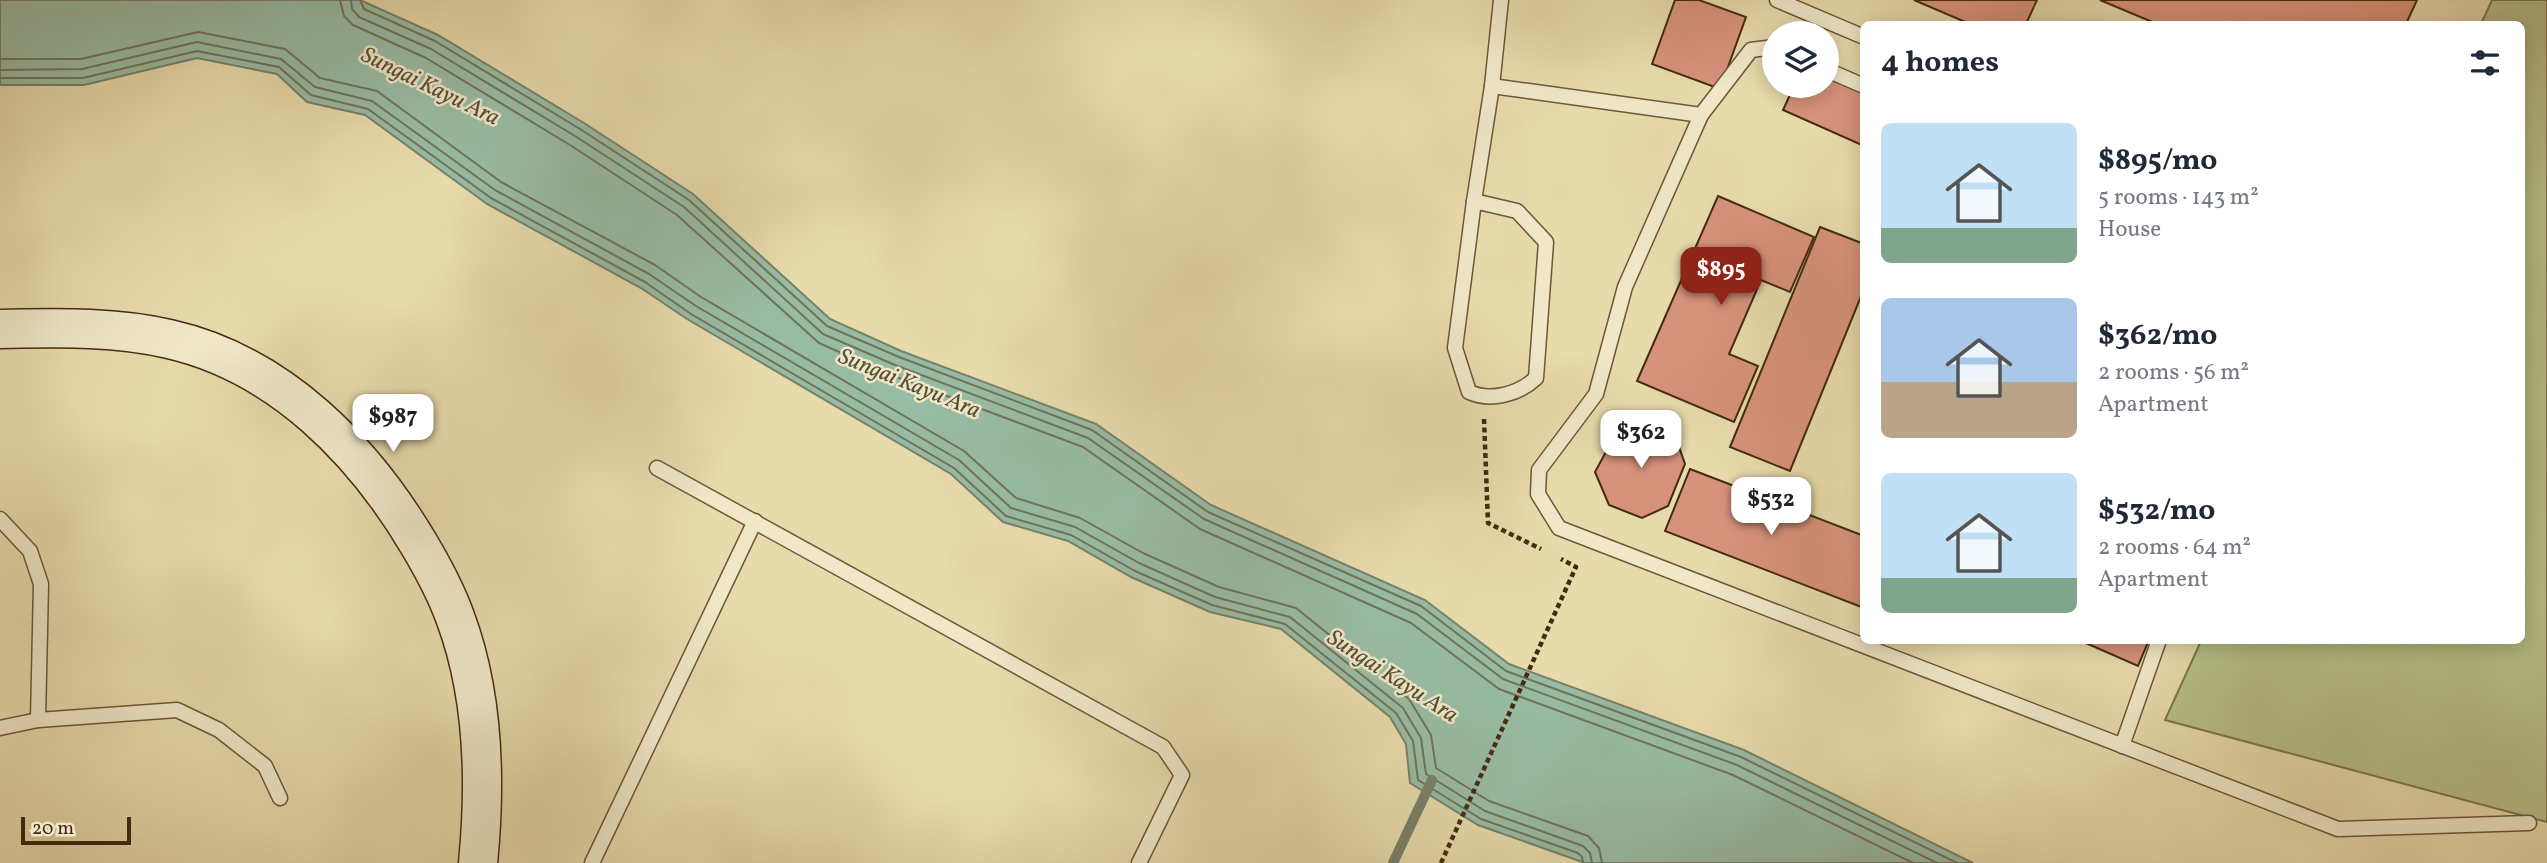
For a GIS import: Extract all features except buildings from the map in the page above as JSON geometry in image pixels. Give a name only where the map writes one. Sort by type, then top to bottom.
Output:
[{"type":"street","points":[[0,329],[58,328],[171,339],[215,354],[254,372],[298,402],[337,436],[397,508],[432,567],[455,617],[473,680],[480,729],[478,863]]},
{"type":"lane","points":[[1474,201],[1517,211],[1546,242],[1536,378],[1524,389],[1484,399],[1469,392],[1455,348],[1474,201],[1492,86],[1501,0]]},
{"type":"lane","points":[[1777,0],[1860,35]]},
{"type":"lane","points":[[1762,49],[1751,50],[1701,115],[1625,287],[1596,394],[1539,470],[1538,494],[1559,528],[2338,829],[2529,823]]},
{"type":"lane","points":[[1839,75],[1860,84]]},
{"type":"lane","points":[[1492,86],[1701,115]]},
{"type":"lane","points":[[657,468],[1163,747],[1182,775],[1139,863]]},
{"type":"lane","points":[[0,519],[30,551],[41,584],[38,720]]},
{"type":"lane","points":[[592,863],[755,521]]},
{"type":"lane","points":[[2122,746],[2159,644]]},
{"type":"lane","points":[[0,728],[38,720],[177,710],[219,730],[265,766],[279,798]]},
{"type":"path","points":[[1484,399],[1488,523],[1514,535]]},
{"type":"path","points":[[1441,863],[1576,567]]},
{"type":"shaded area","points":[[2492,0],[2547,0],[2547,822],[2165,720],[2200,644],[2525,644],[2525,21],[2482,21]]},
{"type":"water","name":"Sungai Kayu Ara","points":[[0,0],[360,0],[438,35],[584,123],[693,194],[830,319],[901,351],[1096,424],[1211,505],[1425,600],[1509,664],[1744,750],[1973,863],[1585,863],[1478,825],[1410,783],[1406,744],[1390,717],[1281,629],[1210,612],[1131,577],[1068,541],[1003,522],[951,474],[687,319],[641,288],[487,204],[365,115],[307,102],[277,74],[197,58],[84,85],[0,85]]},
{"type":"waterway","points":[[1393,863],[1432,780]]}]
